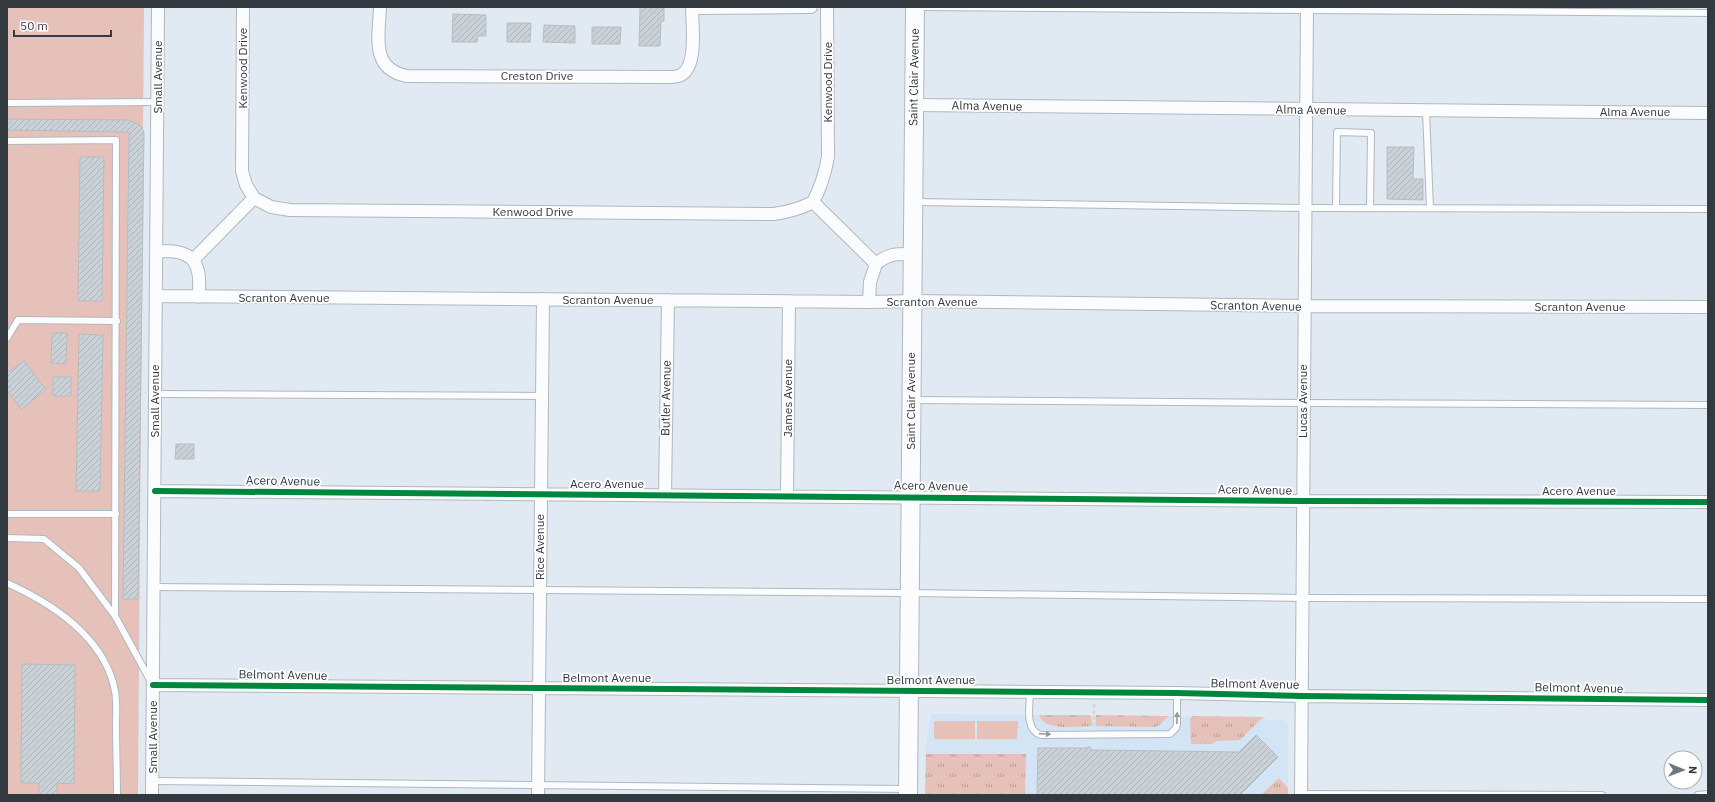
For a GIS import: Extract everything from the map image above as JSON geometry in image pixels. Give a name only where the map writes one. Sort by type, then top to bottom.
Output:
[{"type":"street","name":"Small Avenue","points":[[152,795],[158,7]]},
{"type":"street","name":"Kenwood Drive","points":[[243,7],[242,171],[246,185],[254,198],[271,207],[290,210],[766,214],[788,213],[801,209],[813,202],[821,188],[828,157],[827,7]]},
{"type":"street","name":"Creston Drive","points":[[380,7],[379,49],[382,60],[388,69],[397,74],[415,76],[669,77],[682,75],[689,68],[692,58],[692,8],[811,7]]},
{"type":"street","name":"Saint Clair Avenue","points":[[908,792],[915,7]]},
{"type":"street","name":"Lucas Avenue","points":[[1301,795],[1302,501],[1307,9]]},
{"type":"street","name":"Alma Avenue","points":[[914,105],[1708,113]]},
{"type":"street","points":[[193,260],[254,198]]},
{"type":"street","points":[[813,202],[876,264]]},
{"type":"street","points":[[156,251],[180,252],[188,255],[193,260],[197,266],[199,275],[199,297]]},
{"type":"street","points":[[869,302],[870,282],[876,264],[884,257],[892,254],[913,254]]},
{"type":"street","name":"Scranton Avenue","points":[[156,296],[1304,306],[1708,307]]},
{"type":"street","name":"Rice Avenue","points":[[538,790],[543,299]]},
{"type":"street","name":"Butler Avenue","points":[[665,495],[668,300]]},
{"type":"street","name":"James Avenue","points":[[787,496],[788,301]]},
{"type":"street","name":"Acero Avenue","points":[[155,491],[1302,501],[1708,502]]},
{"type":"street","name":"Belmont Avenue","points":[[153,685],[538,689],[909,690],[1708,700]]},
{"type":"lane","points":[[915,7],[1307,9],[1708,14]]},
{"type":"lane","points":[[7,103],[158,102]]},
{"type":"lane","points":[[1426,111],[1430,208]]},
{"type":"lane","points":[[1336,208],[1336,132],[1370,133],[1370,208]]},
{"type":"lane","points":[[7,141],[116,140],[117,321],[115,616]]},
{"type":"lane","points":[[913,202],[1305,208],[1708,209]]},
{"type":"lane","points":[[7,338],[18,320],[117,321]]},
{"type":"lane","points":[[155,394],[542,396]]},
{"type":"lane","points":[[911,400],[1708,404]]},
{"type":"lane","points":[[7,514],[116,514]]},
{"type":"lane","points":[[7,538],[44,539],[79,568],[115,616],[153,685]]},
{"type":"lane","points":[[7,583],[20,589],[64,616],[85,635],[107,663],[115,692],[117,795]]},
{"type":"lane","points":[[154,587],[910,593],[1302,598],[1708,598]]},
{"type":"lane","points":[[1030,692],[1030,724],[1034,732],[1041,734],[1094,735],[1170,734],[1173,732],[1177,724],[1177,693]]},
{"type":"lane","points":[[152,781],[538,790],[908,792]]},
{"type":"lane","points":[[1698,795],[1708,794]]},
{"type":"lane","points":[[1301,795],[1602,795]]},
{"type":"path","points":[[1094,692],[1094,735]]},
{"type":"shaded area","points":[[931,714],[1263,717],[1267,720],[1284,720],[1288,724],[1288,795],[925,795],[926,744]]},
{"type":"green space","points":[[7,7],[144,7],[138,795],[7,795]]},
{"type":"green space","points":[[1039,715],[1091,715],[1092,726],[1054,726],[1047,724]]},
{"type":"green space","points":[[1096,715],[1168,716],[1160,725],[1155,727],[1096,726]]},
{"type":"green space","points":[[1193,716],[1263,717],[1240,740],[1217,741],[1212,744],[1191,744],[1190,719]]},
{"type":"green space","points":[[934,721],[975,721],[975,739],[934,739]]},
{"type":"green space","points":[[977,721],[1018,721],[1017,739],[977,739]]},
{"type":"green space","points":[[926,754],[1026,754],[1025,795],[925,795]]},
{"type":"green space","points":[[1279,778],[1288,788],[1288,795],[1261,795]]},
{"type":"building","points":[[640,7],[664,8],[664,21],[661,21],[660,46],[639,46]]},
{"type":"building","points":[[453,14],[486,15],[486,36],[478,36],[477,42],[452,42]]},
{"type":"building","points":[[507,23],[531,23],[530,42],[507,42]]},
{"type":"building","points":[[544,25],[575,26],[575,43],[543,42]]},
{"type":"building","points":[[592,27],[621,27],[620,44],[592,44]]},
{"type":"building","points":[[7,119],[129,120],[141,126],[144,132],[138,599],[123,599],[129,132],[7,130]]},
{"type":"building","points":[[1387,147],[1414,147],[1413,179],[1423,179],[1423,200],[1387,199]]},
{"type":"building","points":[[80,157],[104,157],[102,301],[78,301]]},
{"type":"building","points":[[52,333],[67,333],[66,364],[51,363]]},
{"type":"building","points":[[79,334],[103,335],[100,491],[76,491]]},
{"type":"building","points":[[24,361],[46,390],[21,409],[7,390],[7,373]]},
{"type":"building","points":[[53,377],[71,377],[71,396],[53,396]]},
{"type":"building","points":[[176,444],[194,444],[194,459],[175,459]]},
{"type":"building","points":[[22,664],[75,665],[74,784],[57,783],[57,795],[39,795],[39,783],[21,783]]},
{"type":"building","points":[[1256,735],[1278,757],[1240,795],[1037,795],[1038,748],[1090,747],[1091,750],[1239,752]]},
{"type":"cycle path","points":[[155,491],[1303,501],[1708,502]]},
{"type":"cycle path","points":[[153,685],[1177,693],[1302,696],[1708,700]]}]
